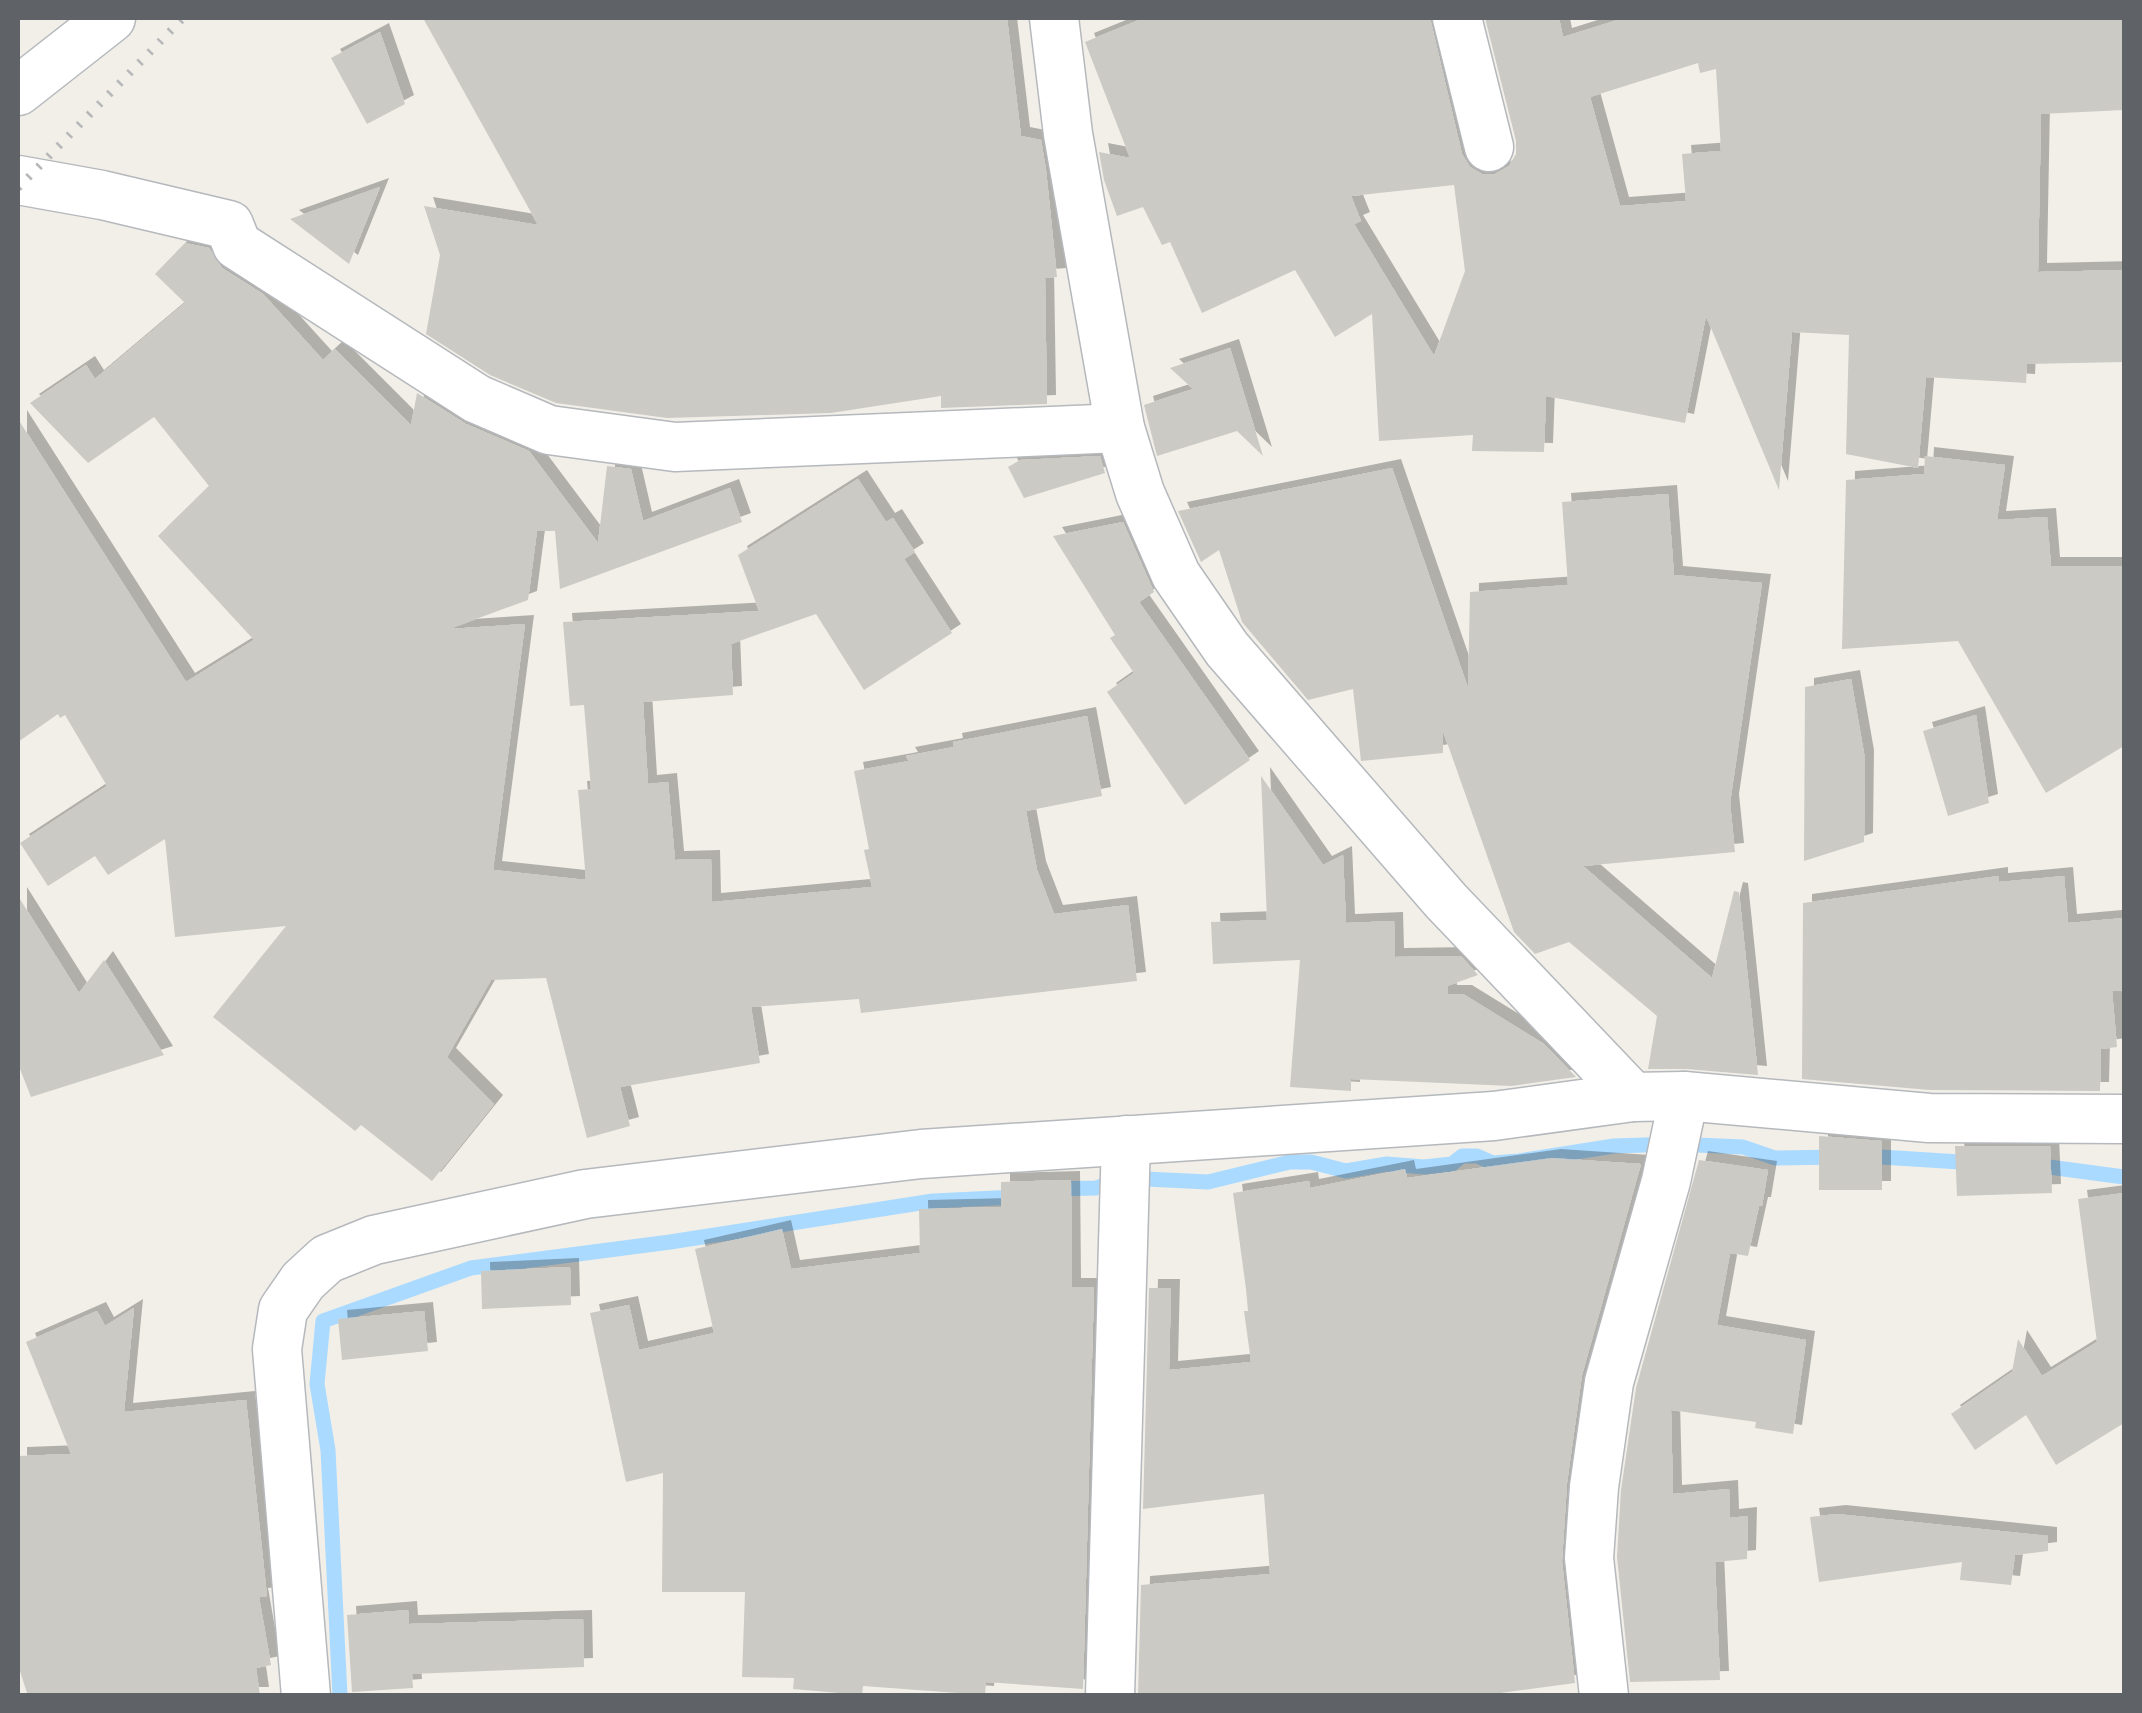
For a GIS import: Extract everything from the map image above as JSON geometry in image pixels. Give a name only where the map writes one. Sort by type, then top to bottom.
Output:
[{"type":"street","points":[[18,91],[112,18]]},
{"type":"street","points":[[1054,18],[1068,134],[1120,428],[1140,493],[1176,575],[1227,650],[1446,901],[1633,1096]]},
{"type":"street","points":[[1458,18],[1488,147]]},
{"type":"street","points":[[18,180],[230,225],[237,244],[462,389],[549,430],[674,447],[1120,428]]},
{"type":"street","points":[[306,1696],[277,1349],[283,1310],[303,1281],[327,1259],[374,1240],[585,1194],[921,1154],[1494,1116],[1633,1096],[1684,1096],[1929,1118],[2124,1119]]},
{"type":"street","points":[[1604,1696],[1589,1558],[1594,1487],[1609,1382],[1666,1181],[1684,1096]]},
{"type":"street","points":[[1110,1696],[1126,1140]]},
{"type":"building","points":[[423,18],[1007,18],[1021,136],[1041,140],[1046,170],[1057,277],[1045,278],[1047,404],[941,408],[941,396],[831,413],[667,418],[556,403],[490,375],[426,334],[440,255],[424,206],[538,225]]},
{"type":"building","points":[[1144,18],[1430,18],[1462,154],[1470,167],[1482,174],[1495,174],[1509,166],[1516,154],[1516,141],[1485,18],[1559,18],[1563,37],[1624,18],[2124,18],[2124,110],[2041,114],[2038,272],[2124,270],[2124,362],[2027,364],[2026,383],[1926,377],[1918,468],[1846,454],[1849,335],[1792,332],[1779,490],[1706,316],[1685,423],[1546,396],[1544,452],[1472,451],[1473,435],[1379,441],[1372,314],[1335,337],[1295,270],[1202,313],[1170,242],[1162,245],[1143,207],[1117,216],[1099,152],[1130,158],[1085,42]],"holes":[[[1698,63],[1700,73],[1716,69],[1721,151],[1682,154],[1686,201],[1620,206],[1590,97]],[[1454,185],[1465,271],[1434,356],[1354,224],[1361,221],[1351,196]]]},
{"type":"building","points":[[380,32],[405,104],[367,124],[331,58]]},
{"type":"building","points":[[380,187],[349,264],[290,219]]},
{"type":"building","points":[[185,243],[209,248],[222,268],[263,294],[323,360],[335,349],[411,425],[417,393],[466,424],[529,451],[598,543],[607,466],[631,469],[643,521],[730,488],[742,522],[560,589],[555,531],[537,531],[528,600],[449,629],[525,624],[493,870],[586,880],[578,790],[591,789],[584,705],[570,706],[563,622],[759,611],[738,555],[858,479],[886,522],[893,518],[915,552],[904,559],[952,633],[864,690],[816,614],[731,644],[733,695],[643,702],[648,784],[668,782],[675,860],[711,859],[712,902],[872,887],[854,771],[909,761],[906,756],[954,747],[953,742],[1087,716],[1102,796],[1026,811],[1037,870],[1054,914],[1128,905],[1137,981],[861,1013],[859,999],[751,1007],[760,1063],[620,1087],[630,1126],[587,1138],[546,978],[491,980],[447,1057],[494,1104],[432,1181],[361,1125],[355,1131],[213,1017],[286,926],[175,937],[165,839],[108,875],[95,856],[48,886],[20,843],[107,786],[65,715],[60,718],[58,714],[18,742],[18,419],[186,682],[254,640],[158,536],[209,486],[154,417],[88,463],[30,403],[86,365],[95,379],[185,303],[155,274]]},
{"type":"building","points":[[1230,348],[1263,456],[1237,431],[1157,456],[1144,405],[1193,389],[1170,368]]},
{"type":"building","points":[[1100,456],[1105,473],[1024,498],[1008,467],[1020,460]]},
{"type":"building","points":[[1925,456],[2005,465],[1997,520],[2047,517],[2051,566],[2124,566],[2124,746],[2046,793],[1958,641],[1842,649],[1846,480],[1924,474]]},
{"type":"building","points":[[1392,468],[1468,688],[1470,592],[1568,585],[1562,502],[1668,494],[1674,575],[1762,583],[1730,803],[1735,852],[1583,866],[1712,978],[1734,891],[1739,892],[1758,1075],[1648,1069],[1657,1016],[1569,942],[1535,954],[1514,932],[1443,731],[1443,753],[1361,761],[1353,689],[1308,700],[1242,622],[1219,550],[1201,562],[1178,511]]},
{"type":"building","points":[[1123,522],[1154,592],[1139,602],[1250,760],[1185,805],[1107,692],[1134,673],[1053,536]]},
{"type":"building","points":[[1851,679],[1865,759],[1864,842],[1804,861],[1805,687]]},
{"type":"building","points":[[1976,715],[1989,803],[1948,816],[1923,731]]},
{"type":"building","points":[[1261,776],[1323,865],[1343,855],[1346,923],[1394,921],[1395,957],[1461,956],[1478,975],[1447,986],[1448,994],[1463,994],[1544,1044],[1576,1077],[1511,1086],[1351,1079],[1351,1091],[1290,1087],[1300,960],[1213,964],[1211,922],[1267,920]]},
{"type":"building","points":[[1999,876],[1999,882],[2064,876],[2068,923],[2124,918],[2124,990],[2112,991],[2117,1047],[2101,1049],[2100,1091],[1930,1090],[1802,1079],[1803,903]]},
{"type":"building","points":[[18,896],[79,993],[104,960],[164,1055],[31,1097],[18,1064]]},
{"type":"building","points":[[1819,1136],[1882,1141],[1882,1190],[1819,1190]]},
{"type":"building","points":[[1955,1146],[2050,1146],[2052,1193],[1957,1196]]},
{"type":"building","points":[[1552,1158],[1641,1164],[1582,1375],[1567,1483],[1562,1561],[1575,1683],[1478,1696],[1138,1696],[1141,1585],[1270,1574],[1264,1494],[1143,1509],[1149,1288],[1171,1288],[1169,1370],[1251,1362],[1233,1193],[1309,1181],[1310,1188],[1405,1169],[1407,1178]]},
{"type":"building","points":[[1699,1160],[1768,1170],[1748,1256],[1730,1253],[1717,1325],[1806,1340],[1793,1434],[1755,1428],[1756,1422],[1671,1410],[1673,1494],[1729,1489],[1730,1518],[1748,1516],[1747,1559],[1715,1562],[1720,1680],[1630,1682],[1617,1557],[1621,1490],[1636,1388]]},
{"type":"building","points":[[1071,1180],[1072,1287],[1094,1287],[1083,1689],[986,1682],[985,1695],[863,1686],[862,1695],[793,1689],[794,1678],[742,1677],[745,1592],[662,1592],[663,1473],[626,1482],[590,1313],[629,1305],[639,1350],[714,1333],[695,1249],[782,1229],[791,1269],[920,1253],[919,1209],[1001,1207],[1001,1182]]},
{"type":"building","points":[[2124,1193],[2124,1423],[2056,1465],[2026,1415],[1975,1450],[1951,1414],[2012,1372],[2018,1339],[2042,1376],[2097,1342],[2078,1199]]},
{"type":"building","points":[[570,1267],[571,1305],[482,1309],[481,1271]]},
{"type":"building","points":[[134,1308],[124,1412],[246,1400],[267,1596],[259,1597],[271,1665],[256,1668],[260,1696],[28,1696],[18,1665],[18,1456],[71,1454],[26,1342],[97,1311],[105,1326]]},
{"type":"building","points":[[424,1311],[428,1351],[342,1360],[338,1319]]},
{"type":"building","points":[[1837,1514],[2048,1536],[2048,1551],[2015,1555],[2011,1585],[1960,1580],[1962,1562],[1819,1582],[1810,1517]]},
{"type":"building","points":[[408,1610],[409,1624],[583,1619],[584,1667],[412,1674],[413,1688],[352,1692],[347,1615]]},
{"type":"waterway","points":[[1054,1189],[1096,1188],[1125,1178],[1208,1182],[1290,1162],[1311,1162],[1346,1171],[1387,1164],[1452,1164],[1462,1156],[1477,1156],[1493,1163],[1519,1161],[1614,1146],[1743,1147],[1775,1158],[1837,1157]]},
{"type":"waterway","points":[[1865,1156],[1976,1163]]},
{"type":"waterway","points":[[2034,1165],[2124,1177]]},
{"type":"waterway","points":[[340,1696],[328,1450],[317,1384],[323,1321],[471,1268],[933,1201],[1017,1197]]},
{"type":"railway","points":[[18,188],[183,18]]}]
